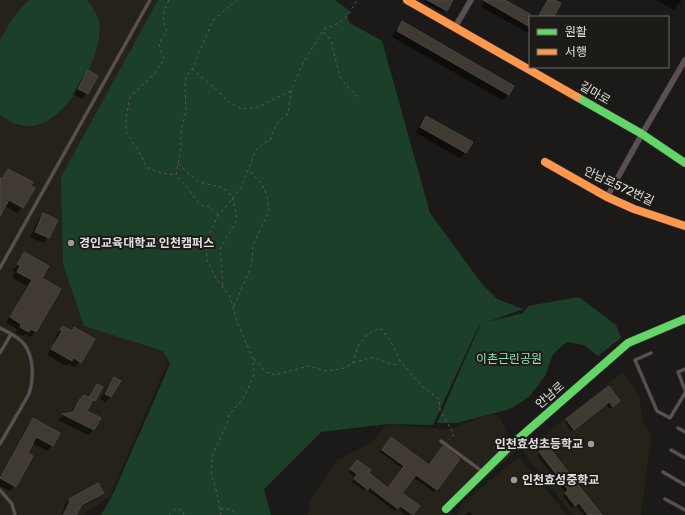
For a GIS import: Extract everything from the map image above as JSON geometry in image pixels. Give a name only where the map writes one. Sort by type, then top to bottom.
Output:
[{"type":"street","name":"길마로","points":[[407,0],[642,134],[685,163]]},
{"type":"street","points":[[455,27],[471,0]]},
{"type":"street","points":[[607,197],[685,60]]},
{"type":"street","name":"안남로572번길","points":[[545,162],[607,197],[634,209],[685,226]]},
{"type":"street","name":"안남로","points":[[446,509],[515,442],[628,343],[685,319]]},
{"type":"lane","points":[[0,268],[150,0]]},
{"type":"lane","points":[[0,328],[24,343],[28,351],[32,373],[31,387],[0,444]]},
{"type":"lane","points":[[0,352],[11,334]]},
{"type":"lane","points":[[651,353],[635,360],[657,411],[670,418],[685,393]]},
{"type":"lane","points":[[685,369],[678,372],[685,390]]},
{"type":"lane","points":[[678,428],[685,432]]},
{"type":"lane","points":[[441,441],[483,472]]},
{"type":"lane","points":[[671,450],[685,458]]},
{"type":"lane","points":[[663,472],[685,485]]},
{"type":"lane","points":[[0,490],[12,504],[14,515]]},
{"type":"lane","points":[[665,499],[685,510]]},
{"type":"path","points":[[169,0],[163,12],[162,21],[167,31],[159,44],[164,59],[154,74],[130,96],[126,118],[126,132],[142,157],[146,167],[161,173],[176,174],[196,200],[203,206],[209,206],[218,216]]},
{"type":"path","points":[[176,174],[181,148],[181,132],[186,111],[186,76],[192,69],[213,20],[237,0]]},
{"type":"path","points":[[221,515],[217,493],[211,473],[213,454],[227,424],[229,415],[245,396],[254,374],[252,357],[238,324],[230,297],[216,278],[207,260],[206,240],[218,216],[241,188],[256,150],[265,142],[270,141],[273,128],[283,117],[288,114],[291,90],[302,65],[324,29],[338,24],[347,17],[357,0]]},
{"type":"path","points":[[323,31],[331,41],[340,76],[347,86],[360,99]]},
{"type":"path","points":[[192,69],[218,90],[230,103],[242,109],[258,107],[291,90]]},
{"type":"path","points":[[178,163],[199,182],[226,190],[233,198],[237,220],[220,250],[223,287]]},
{"type":"path","points":[[234,307],[252,263],[253,245],[270,212],[267,196],[262,184],[259,178],[249,169]]},
{"type":"path","points":[[353,363],[358,346],[368,334],[380,328],[390,340],[400,360],[422,386],[439,399],[440,410],[454,434],[445,444]]},
{"type":"path","points":[[252,357],[266,372],[275,374],[309,366],[325,371],[347,368],[353,363],[371,358],[395,364],[400,360]]},
{"type":"path","points":[[169,515],[177,508],[182,511],[184,515]]},
{"type":"path","points":[[219,509],[230,509],[235,512],[236,515]]},
{"type":"shaded area","name":"경인교육대학교 인천캠퍼스","points":[[0,0],[212,0],[118,122],[167,364],[110,497],[86,512],[84,515],[0,515]]},
{"type":"shaded area","name":"인천효성초등학교","points":[[623,372],[639,395],[643,421],[651,436],[641,515],[573,515],[523,452]]},
{"type":"shaded area","points":[[492,414],[501,419],[509,440],[518,450],[455,504],[449,515],[308,515],[310,501],[337,460],[371,443],[387,424],[447,430]]},
{"type":"shaded area","name":"인천효성중학교","points":[[519,457],[567,515],[457,515],[461,504]]},
{"type":"green space","points":[[29,0],[87,0],[98,18],[100,34],[92,64],[75,94],[54,116],[43,123],[26,126],[10,121],[0,115],[0,40],[19,10]]},
{"type":"green space","name":"이촌근린공원","points":[[158,0],[335,0],[350,11],[347,17],[350,23],[382,41],[430,213],[482,284],[497,299],[523,309],[488,322],[523,313],[528,306],[579,297],[616,325],[621,338],[598,356],[584,345],[567,342],[553,354],[545,376],[529,397],[510,409],[457,423],[437,423],[479,325],[433,425],[387,424],[321,432],[264,489],[271,515],[101,515],[112,496],[170,364],[163,351],[84,326],[63,264],[61,177]]},
{"type":"building","points":[[427,0],[453,0],[447,11]]},
{"type":"building","points":[[483,0],[505,0],[530,14],[529,26]]},
{"type":"building","points":[[548,0],[555,0],[561,3],[554,16],[539,16]]},
{"type":"building","points":[[402,21],[514,86],[509,95],[397,31]]},
{"type":"building","points":[[88,70],[98,76],[88,94],[78,89]]},
{"type":"building","points":[[426,116],[473,142],[466,153],[420,127]]},
{"type":"building","points":[[8,169],[33,182],[31,186],[35,188],[23,208],[9,200],[0,216],[0,177],[2,179]]},
{"type":"building","points":[[43,213],[58,220],[49,238],[35,232]]},
{"type":"building","points":[[24,252],[49,266],[42,278],[61,289],[36,332],[31,329],[29,332],[25,330],[20,327],[21,324],[10,317],[32,280],[17,272],[20,266],[17,264]]},
{"type":"building","points":[[62,326],[72,331],[74,327],[95,339],[81,363],[74,358],[72,361],[51,349],[62,331],[60,330]]},
{"type":"building","points":[[114,377],[121,381],[111,397],[105,394]]},
{"type":"building","points":[[97,384],[103,387],[95,401],[89,397]]},
{"type":"building","points":[[609,386],[620,401],[613,407],[609,402],[574,430],[566,419]]},
{"type":"building","points":[[84,395],[93,400],[87,411],[101,418],[94,430],[62,414],[73,412]]},
{"type":"building","points":[[33,418],[60,433],[53,446],[36,437],[28,453],[33,456],[16,487],[0,478]]},
{"type":"building","points":[[391,437],[429,465],[443,446],[460,459],[437,490],[416,475],[402,493],[420,506],[413,515],[400,506],[398,509],[369,487],[368,490],[354,479],[357,474],[350,469],[357,460],[371,470],[369,473],[388,488],[404,466],[382,450]]},
{"type":"building","points":[[547,445],[602,515],[588,515],[579,503],[575,506],[565,493],[568,490],[539,452]]},
{"type":"building","points":[[98,483],[104,493],[82,505],[76,515],[63,515],[70,501],[69,499]]},
{"type":"traffic: fast","points":[[577,97],[642,134],[685,163]]},
{"type":"traffic: fast","points":[[446,509],[509,447],[628,343],[685,319]]},
{"type":"traffic: slow","points":[[407,0],[577,97]]},
{"type":"traffic: slow","points":[[545,162],[607,197],[634,209],[685,226]]},
{"type":"place","name":"경인교육대학교 인천캠퍼스","points":[[71,243]]},
{"type":"place","name":"인천효성초등학교","points":[[591,444]]},
{"type":"place","name":"인천효성중학교","points":[[514,480]]}]
